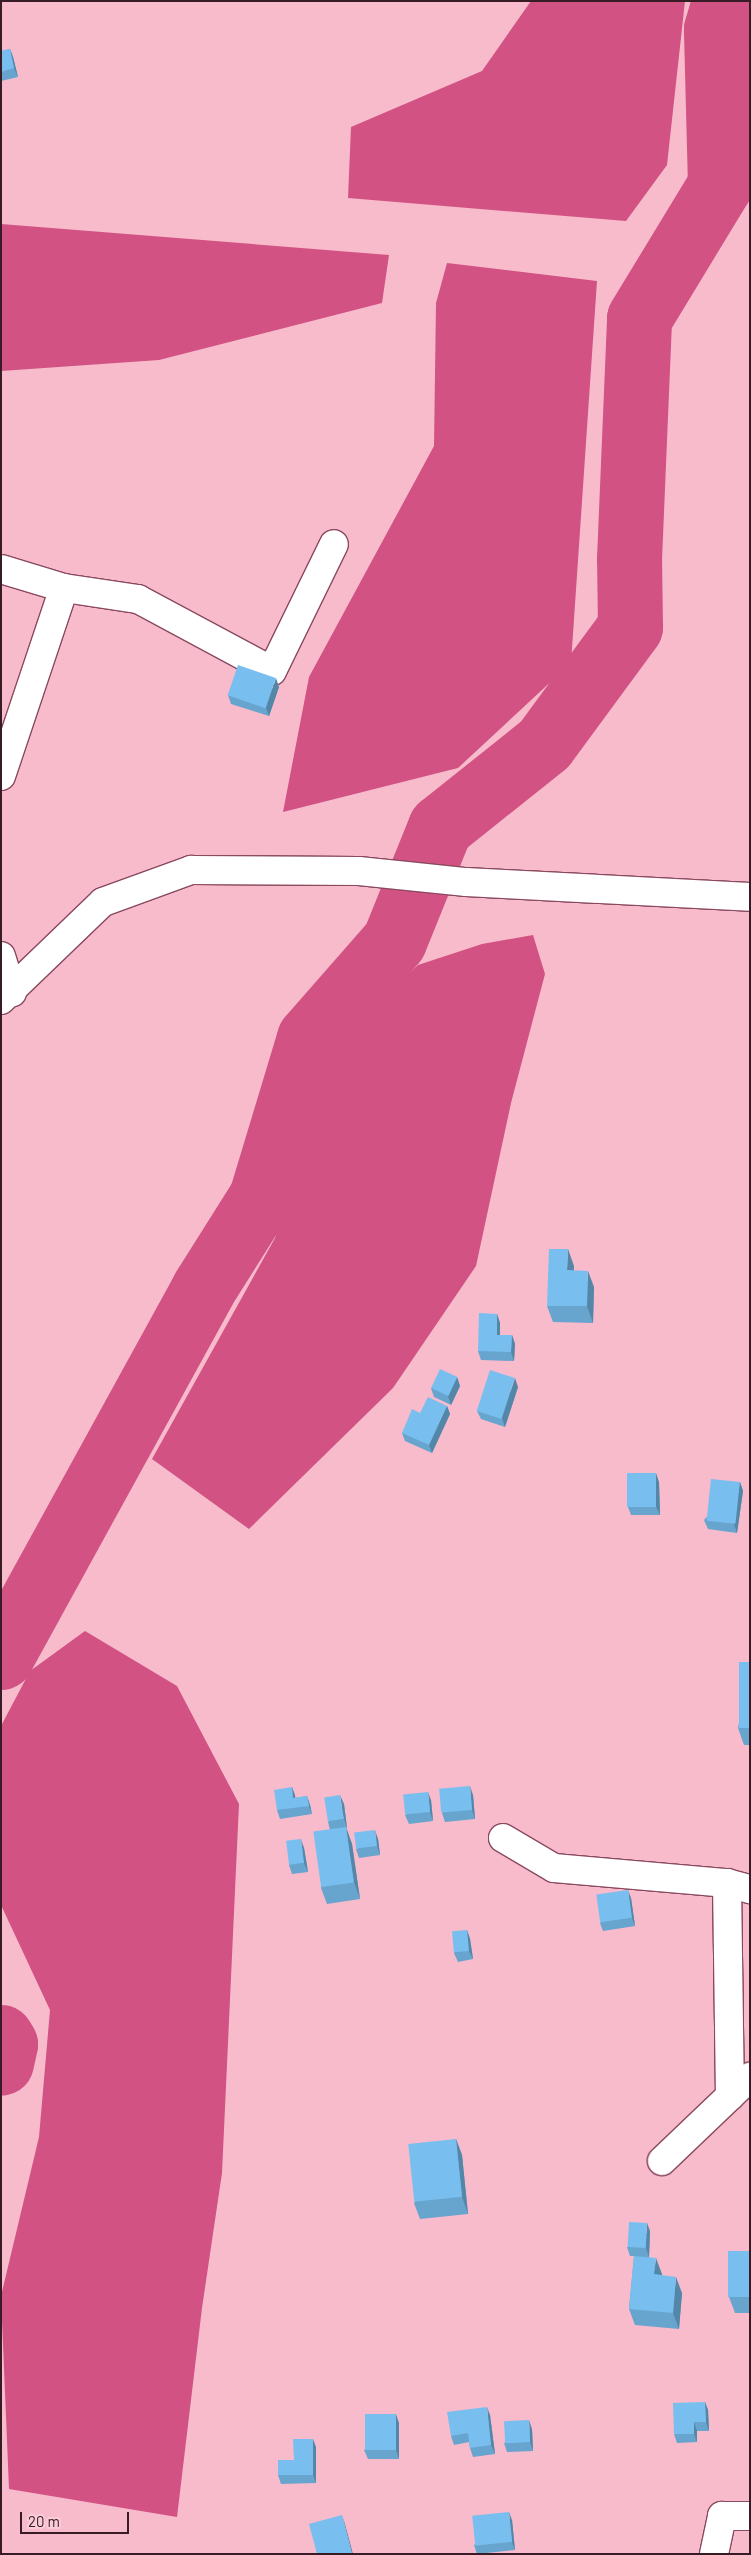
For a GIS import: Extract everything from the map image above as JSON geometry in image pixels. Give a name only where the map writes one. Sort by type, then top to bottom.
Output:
[{"type":"street","points":[[1,568],[64,588],[138,598],[272,671],[334,544]]},
{"type":"street","points":[[1,776],[64,588]]},
{"type":"street","points":[[7,996],[103,902],[191,870],[359,871],[466,882],[750,897]]},
{"type":"street","points":[[1,956],[7,996]]},
{"type":"street","points":[[503,1838],[554,1868],[738,1886],[730,2096]]},
{"type":"street","points":[[662,2161],[750,2077]]},
{"type":"street","points":[[714,2554],[722,2516],[750,2516]]},
{"type":"shaded area","points":[[531,1],[685,1],[667,165],[626,221],[348,198],[351,127],[482,71]]},
{"type":"shaded area","points":[[1,224],[389,255],[382,303],[159,360],[1,371]]},
{"type":"shaded area","points":[[447,263],[597,281],[571,663],[458,768],[283,812],[309,677],[434,446],[436,303]]},
{"type":"shaded area","points":[[533,935],[545,974],[511,1103],[476,1266],[393,1388],[249,1529],[152,1459],[275,1238],[340,1038],[418,965],[482,944]]},
{"type":"shaded area","points":[[85,1631],[177,1686],[239,1804],[222,2173],[202,2308],[177,2517],[9,2489],[1,2296],[39,2137],[50,2010],[1,1905],[1,1726],[30,1671]]},
{"type":"building","points":[[10,49],[14,68],[1,72],[1,51]]},
{"type":"building","points":[[238,665],[276,678],[265,708],[228,695]]},
{"type":"building","points":[[549,1249],[568,1249],[567,1270],[588,1271],[587,1306],[547,1306]]},
{"type":"building","points":[[479,1313],[497,1314],[497,1335],[512,1335],[511,1352],[478,1351]]},
{"type":"building","points":[[440,1369],[457,1377],[448,1396],[431,1388]]},
{"type":"building","points":[[490,1370],[515,1378],[501,1419],[477,1411]]},
{"type":"building","points":[[428,1397],[447,1406],[429,1445],[402,1433],[412,1409],[420,1413]]},
{"type":"building","points":[[627,1473],[656,1473],[656,1507],[627,1507]]},
{"type":"building","points":[[711,1479],[740,1482],[735,1524],[707,1521]]},
{"type":"building","points":[[739,1662],[750,1662],[750,1728],[739,1728]]},
{"type":"building","points":[[470,1786],[472,1810],[441,1813],[439,1789]]},
{"type":"building","points":[[292,1787],[293,1798],[307,1796],[309,1806],[277,1810],[274,1790]]},
{"type":"building","points":[[428,1792],[430,1812],[405,1815],[403,1795]]},
{"type":"building","points":[[340,1795],[344,1819],[328,1821],[324,1798]]},
{"type":"building","points":[[346,1827],[354,1882],[321,1887],[313,1832]]},
{"type":"building","points":[[375,1830],[377,1846],[356,1848],[354,1833]]},
{"type":"building","points":[[301,1839],[304,1863],[289,1865],[286,1841]]},
{"type":"building","points":[[628,1890],[632,1918],[600,1922],[596,1894]]},
{"type":"building","points":[[467,1930],[469,1951],[454,1952],[452,1931]]},
{"type":"building","points":[[456,2139],[462,2197],[414,2202],[408,2144]]},
{"type":"building","points":[[629,2222],[647,2223],[646,2248],[628,2247]]},
{"type":"building","points":[[728,2251],[750,2251],[750,2297],[728,2297]]},
{"type":"building","points":[[634,2256],[656,2258],[654,2274],[676,2277],[673,2313],[629,2309]]},
{"type":"building","points":[[705,2402],[706,2422],[694,2422],[694,2434],[674,2434],[673,2403]]},
{"type":"building","points":[[487,2407],[491,2445],[470,2448],[468,2433],[451,2436],[447,2412]]},
{"type":"building","points":[[365,2414],[396,2414],[396,2450],[365,2450]]},
{"type":"building","points":[[529,2420],[530,2442],[505,2443],[504,2421]]},
{"type":"building","points":[[293,2439],[313,2439],[313,2475],[278,2475],[278,2460],[294,2460]]},
{"type":"building","points":[[509,2512],[512,2542],[475,2546],[472,2516]]},
{"type":"building","points":[[342,2515],[352,2554],[317,2554],[309,2524]]},
{"type":"waterway","points":[[1,1657],[203,1289],[261,1197],[309,1038],[394,941],[440,827],[544,744],[630,627],[629,559],[639,318],[720,185],[716,29],[724,1]]},
{"type":"waterway","points":[[1,2037],[5,2044],[1,2063]]}]
